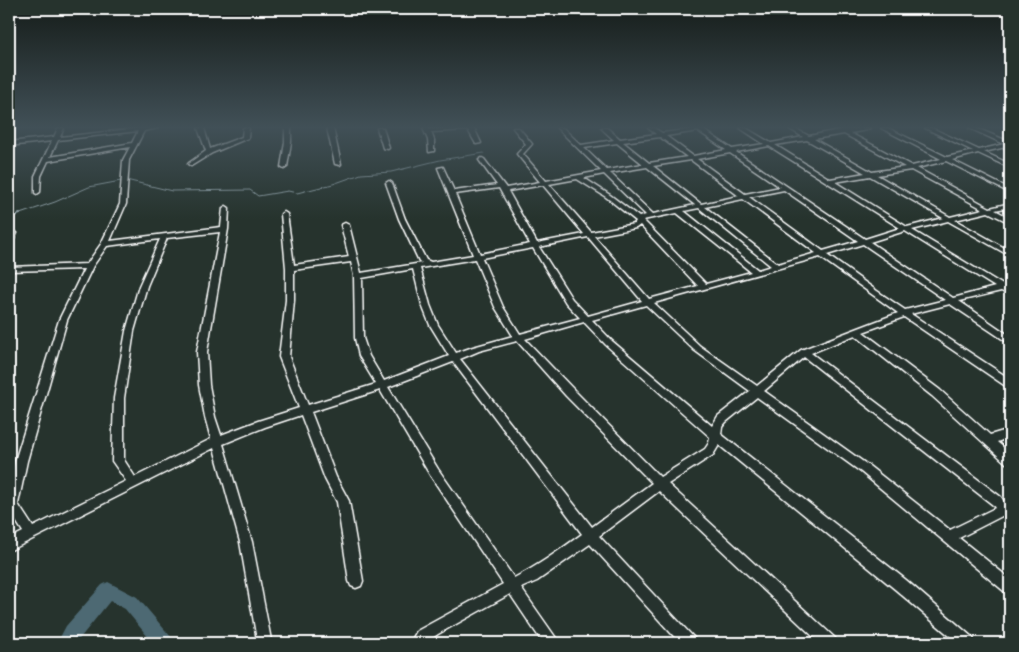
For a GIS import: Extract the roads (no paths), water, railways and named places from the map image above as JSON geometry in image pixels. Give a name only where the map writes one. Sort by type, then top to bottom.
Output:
[{"type":"street","points":[[37,192],[38,176],[48,159],[51,158]]},
{"type":"street","points":[[31,534],[12,506],[13,498],[41,389],[63,320],[89,266],[105,244],[123,204],[127,158]]},
{"type":"street","points":[[191,164],[198,158]]},
{"type":"street","points":[[284,168],[285,158]]},
{"type":"street","points":[[337,158],[338,164]]},
{"type":"street","points":[[523,158],[646,301],[697,348],[865,469],[1010,587]]},
{"type":"street","points":[[591,158],[652,216]]},
{"type":"street","points":[[640,158],[777,267]]},
{"type":"street","points":[[451,193],[544,183],[685,158]]},
{"type":"street","points":[[694,158],[904,314],[1010,384]]},
{"type":"street","points":[[744,158],[950,301],[1010,340]]},
{"type":"street","points":[[792,158],[1007,289]]},
{"type":"street","points":[[842,158],[1010,254]]},
{"type":"street","points":[[893,158],[1010,221]]},
{"type":"street","points":[[994,158],[1010,166]]},
{"type":"street","points":[[829,181],[911,168],[943,159],[1010,191]]},
{"type":"street","points":[[482,160],[502,188],[569,301],[584,318],[640,372],[901,585],[968,643]]},
{"type":"street","points":[[440,168],[480,256],[500,307],[518,337],[570,393],[660,484],[830,643]]},
{"type":"street","points":[[578,177],[608,196],[638,222],[648,228],[704,286]]},
{"type":"street","points":[[389,183],[402,219],[422,264],[426,305],[434,325],[454,357],[591,536],[689,643]]},
{"type":"street","points":[[358,276],[591,236],[652,216],[785,188]]},
{"type":"street","points":[[9,544],[218,441],[381,386],[454,357],[584,318],[777,267],[906,229],[1010,205]]},
{"type":"street","points":[[226,208],[202,352],[204,385],[210,417],[246,542],[264,640]]},
{"type":"street","points":[[678,210],[756,272]]},
{"type":"street","points":[[284,214],[290,268],[290,300],[284,358],[289,375],[343,501],[356,581]]},
{"type":"street","points":[[345,225],[358,276],[361,350],[434,472],[550,643]]},
{"type":"street","points":[[105,244],[224,229]]},
{"type":"street","points":[[133,483],[118,461],[119,398],[130,331],[143,286],[164,238]]},
{"type":"street","points":[[290,268],[354,259]]},
{"type":"street","points":[[9,269],[89,266]]},
{"type":"street","points":[[417,643],[422,636],[433,629],[512,585],[532,576],[591,536],[660,484],[709,452],[714,444],[717,426],[722,419],[804,352],[904,314],[950,301],[1007,289]]},
{"type":"street","points":[[856,331],[936,393],[1010,460]]},
{"type":"street","points":[[804,352],[997,501],[1001,507],[1000,510],[949,537]]},
{"type":"street","points":[[989,440],[1010,433]]},
{"type":"waterway","points":[[17,215],[55,202],[89,187],[126,180],[172,191],[250,190],[258,196],[288,191],[297,193],[333,184],[361,174],[391,172],[450,158]]},
{"type":"waterway","points":[[9,218],[20,214]]},
{"type":"waterway","points":[[66,643],[72,632],[108,591],[131,603],[165,643]]}]
